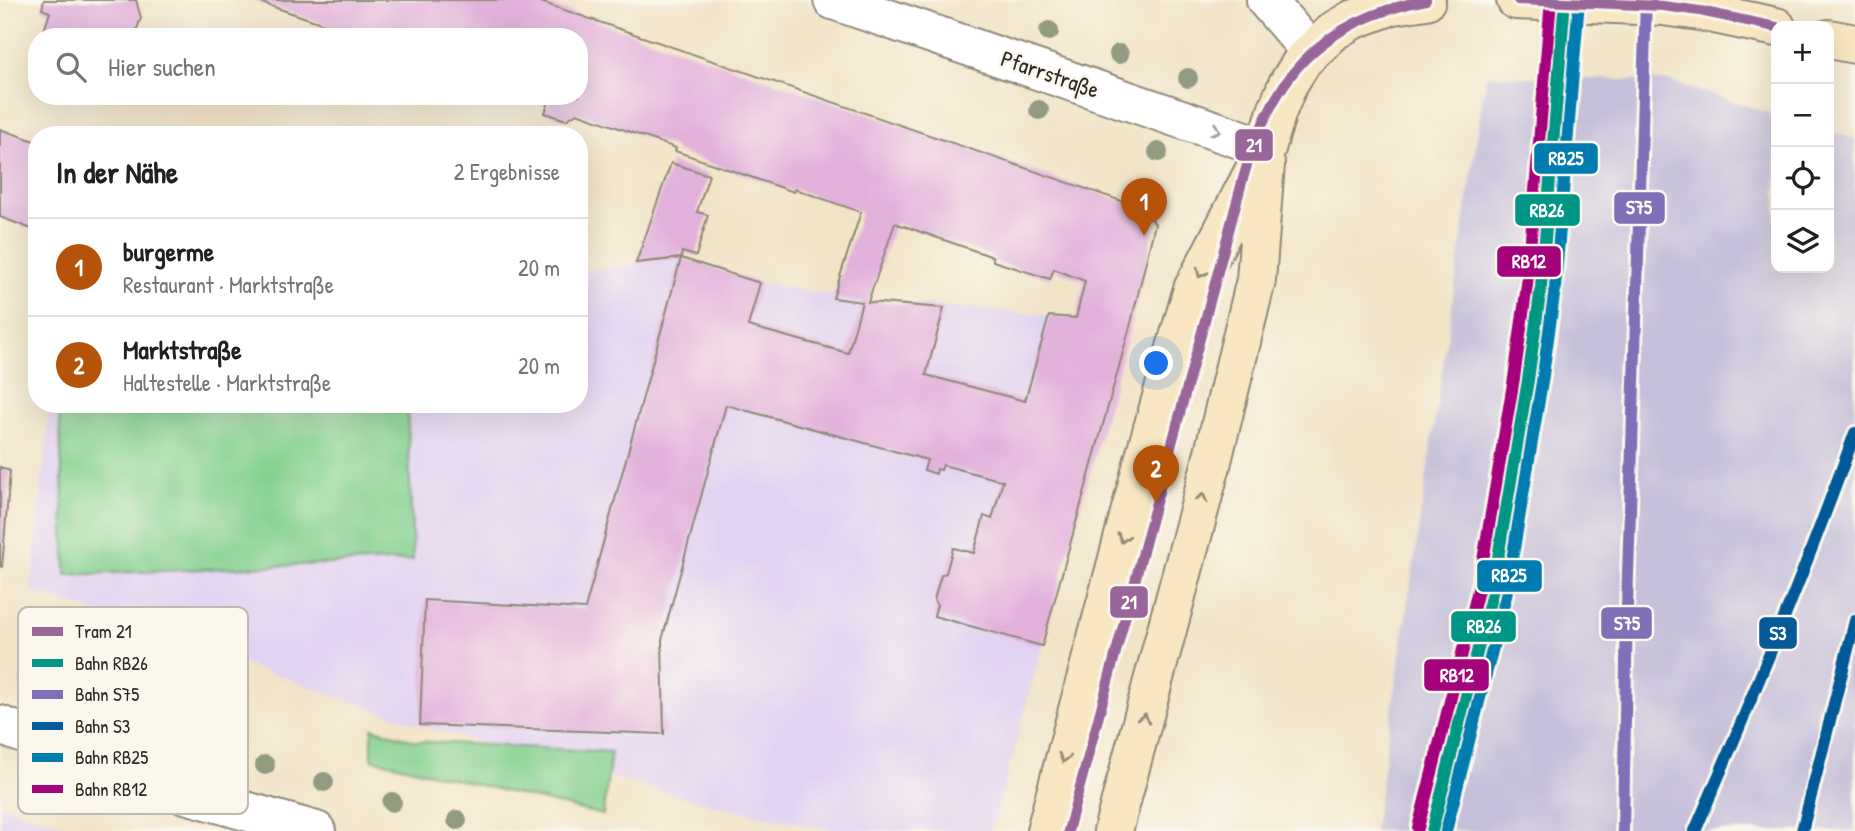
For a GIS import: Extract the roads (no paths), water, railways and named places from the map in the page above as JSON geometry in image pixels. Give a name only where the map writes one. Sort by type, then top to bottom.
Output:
[{"type":"main road","points":[[1046,831],[1136,489],[1193,289],[1266,148],[1288,84],[1311,52],[1335,30],[1352,20],[1393,5],[1426,0]]},
{"type":"main road","points":[[1516,0],[1663,6],[1771,26]]},
{"type":"main road","points":[[1834,40],[1855,44]]},
{"type":"main road","points":[[1114,831],[1210,469],[1256,280],[1266,148]]},
{"type":"street","name":"Pfarrstraße","points":[[833,0],[1266,148]]},
{"type":"street","points":[[1266,0],[1311,52]]},
{"type":"street","points":[[0,725],[18,732]]},
{"type":"street","points":[[248,812],[316,831]]},
{"type":"tram line","name":"21","points":[[1068,831],[1254,145],[1284,84],[1304,60],[1328,39],[1356,23],[1388,10],[1426,0]]},
{"type":"tram line","name":"21","points":[[1518,0],[1663,6],[1771,26]]},
{"type":"rail line","name":"RB12","points":[[1418,828],[1478,590],[1514,378],[1527,285],[1551,0]]},
{"type":"rail line","name":"RB26","points":[[1432,831],[1492,593],[1528,380],[1541,287],[1565,0]]},
{"type":"rail line","name":"S75","points":[[1623,831],[1627,606],[1646,0]]},
{"type":"rail line","name":"RB25","points":[[1446,831],[1506,596],[1542,382],[1555,288],[1579,1]]},
{"type":"rail line","name":"S3","points":[[1695,831],[1778,634],[1855,433]]},
{"type":"rail line","name":"S3","points":[[1802,831],[1855,621]]},
{"type":"place","name":"burgerme","points":[[1144,236]]},
{"type":"place","name":"Marktstraße","points":[[1156,503]]}]
